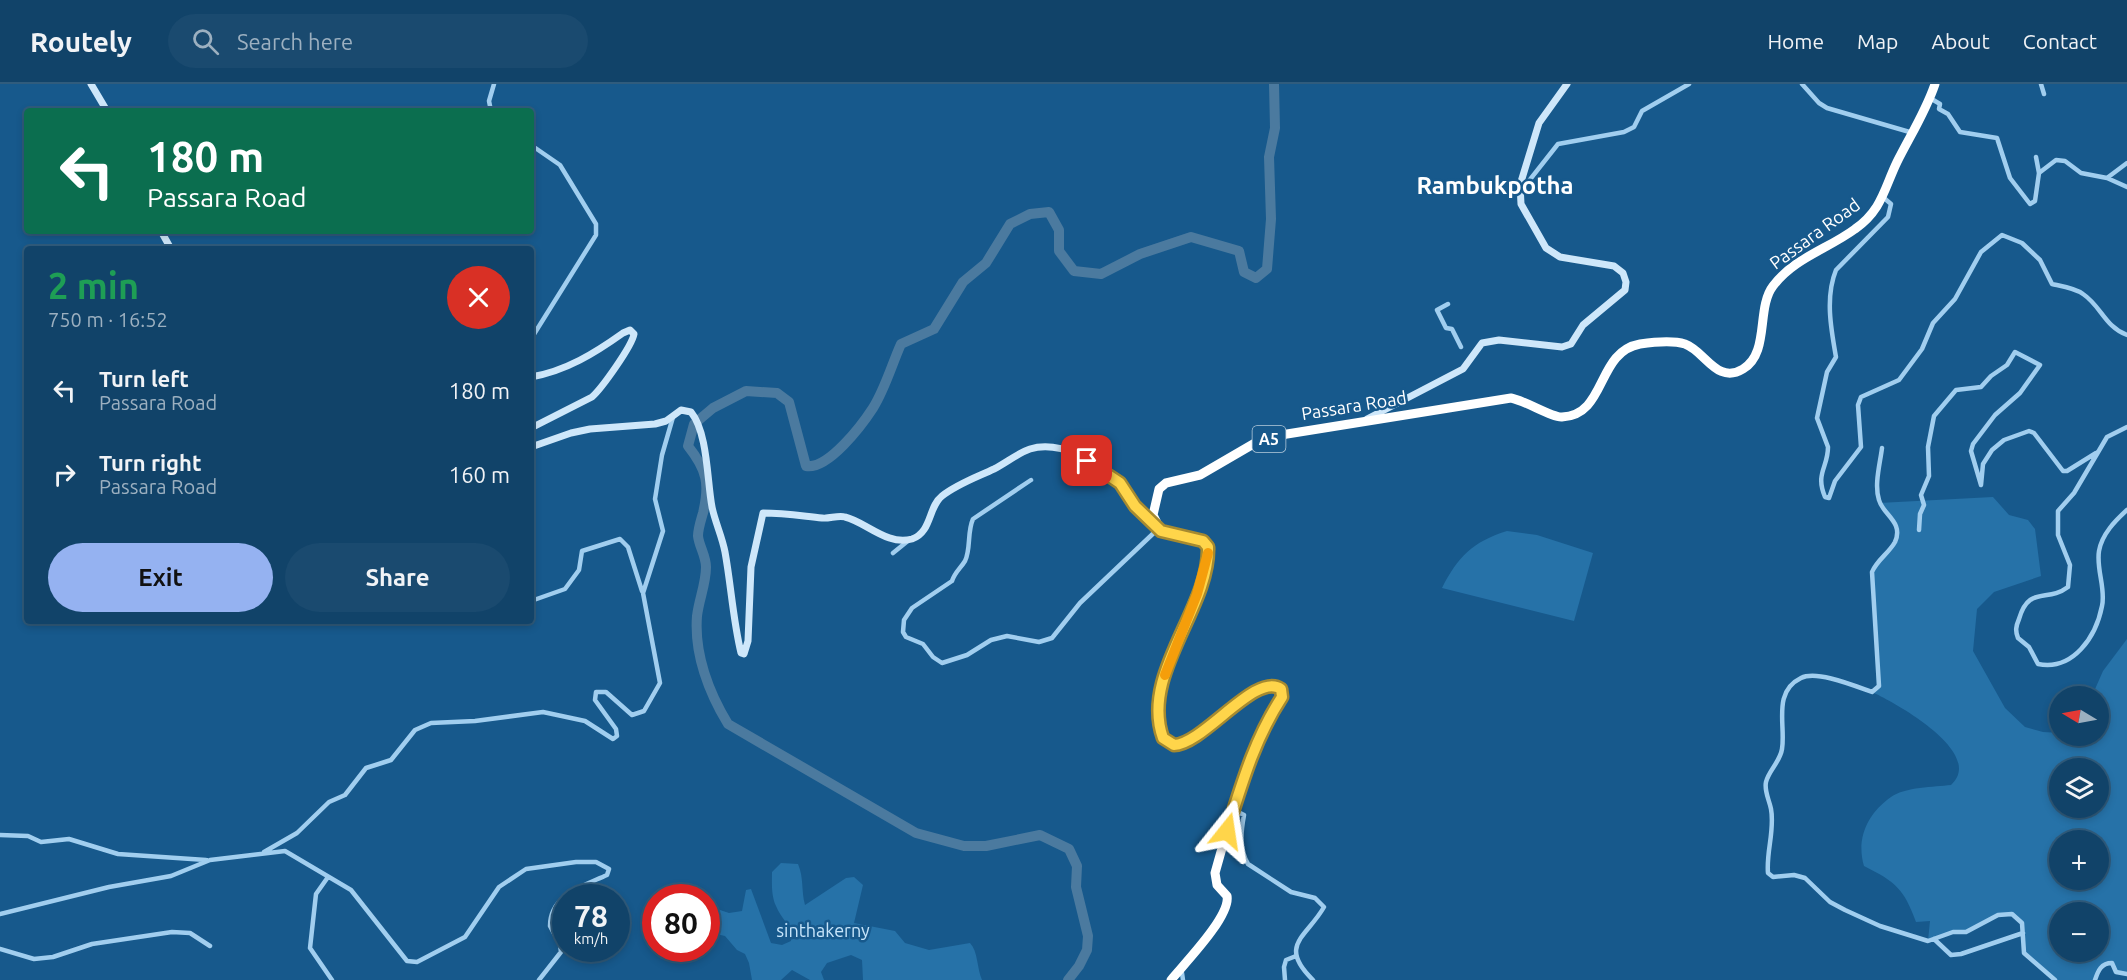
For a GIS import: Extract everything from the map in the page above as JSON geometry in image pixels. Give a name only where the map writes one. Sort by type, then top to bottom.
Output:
[{"type":"highway","name":"Passara Road","points":[[1157,525],[1153,515],[1155,500],[1159,489],[1166,483],[1200,475],[1255,443],[1287,434],[1512,398],[1526,401],[1559,418],[1568,416],[1593,399],[1608,365],[1617,355],[1640,344],[1685,344],[1721,372],[1736,372],[1749,363],[1754,354],[1767,297],[1780,278],[1806,257],[1857,228],[1884,198],[1896,163],[1913,133],[1931,90]]},
{"type":"highway","points":[[1157,525],[1167,534],[1203,541],[1206,543],[1208,553],[1197,594],[1165,676],[1159,716],[1163,738],[1169,744],[1180,745],[1193,740],[1239,702],[1262,688],[1277,686],[1282,692],[1282,697],[1264,725],[1237,795],[1215,873],[1217,885],[1227,896],[1226,908],[1181,975],[1171,980]]},
{"type":"street","points":[[91,84],[105,108]]},
{"type":"street","points":[[491,108],[489,94],[494,84]]},
{"type":"street","points":[[1359,423],[1463,369],[1482,343],[1498,339],[1562,347],[1571,344],[1583,324],[1624,290],[1626,282],[1623,273],[1614,266],[1560,257],[1546,248],[1521,204],[1520,194],[1539,123],[1567,84]]},
{"type":"street","points":[[1520,194],[1558,144],[1623,132],[1634,126],[1642,111],[1689,84]]},
{"type":"street","points":[[1802,84],[1819,103],[1827,108],[1913,133]]},
{"type":"street","points":[[2041,84],[2044,94]]},
{"type":"street","points":[[1931,90],[1940,104],[1939,109],[1948,114],[1960,132],[1996,138],[2010,178],[2030,204],[2033,204],[2037,195],[2039,173],[2036,157]]},
{"type":"street","points":[[534,148],[560,165],[596,224],[596,235],[534,334]]},
{"type":"street","points":[[2039,173],[2056,160],[2065,161],[2081,173],[2107,178],[2127,187]]},
{"type":"street","points":[[2107,178],[2127,163]]},
{"type":"street","points":[[1884,198],[1891,204],[1888,217],[1836,270],[1833,276],[1829,317],[1836,357],[1827,372],[1817,418],[1819,430],[1828,447],[1820,470],[1820,486],[1825,497],[1829,498],[1835,481],[1861,447],[1858,405],[1861,397],[1899,380],[1922,349],[1933,322],[1955,299],[1981,252],[2002,235],[2022,243],[2040,260],[2052,284],[2081,292],[2093,302],[2108,325],[2127,335]]},
{"type":"street","points":[[1448,304],[1437,310],[1446,328],[1452,329],[1461,347]]},
{"type":"street","points":[[534,376],[590,357],[630,330],[634,334],[629,347],[599,391],[592,397],[534,426]]},
{"type":"street","points":[[1919,530],[1920,514],[1924,506],[1921,495],[1929,476],[1928,447],[1934,416],[1956,390],[1981,387],[1991,376],[2007,365],[2015,352],[2040,365],[2020,393],[1995,415],[1973,444],[1971,452],[1977,466],[1978,482],[1981,485],[1983,464],[1992,450],[2004,440],[2020,437],[2030,431],[2034,433],[2063,471],[2067,471],[2096,453]]},
{"type":"street","points":[[534,446],[571,433],[655,424],[681,410],[688,410],[696,418],[712,510],[721,531],[726,553],[741,653],[747,651],[751,567],[764,513],[796,513],[825,519],[844,516],[893,539],[912,539]]},
{"type":"street","points":[[643,593],[663,531],[655,499],[662,455],[673,416]]},
{"type":"street","points":[[2127,427],[2106,437],[2074,493],[2058,511],[2058,535],[2070,565],[2068,587],[2063,591],[2030,598],[2022,607],[2016,626],[2018,638],[2029,647],[2038,664],[2062,665],[2087,645],[2103,605],[2099,553],[2101,543],[2112,524],[2127,510]]},
{"type":"street","points":[[892,554],[924,531],[936,501],[949,490],[1012,460],[1027,449],[1045,446],[1068,451],[1105,471],[1120,483],[1135,506],[1157,525],[1080,603],[1052,638],[1039,642],[1007,636],[991,640],[967,655],[942,663],[923,644],[906,636],[903,632],[904,620],[912,608],[952,581],[954,572],[965,561],[969,528],[973,519],[1031,480]]},
{"type":"street","points":[[1882,448],[1879,503],[1890,514],[1896,527],[1896,535],[1895,541],[1872,572],[1879,686],[1872,692],[1822,676],[1802,677],[1792,685],[1781,706],[1783,748],[1779,762],[1766,780],[1766,790],[1772,810],[1768,873],[1773,877],[1794,875],[1805,878],[1830,902],[1845,910],[1880,926],[1928,941],[1953,932],[1966,932],[1998,915],[2018,917],[2022,923],[2024,953],[2055,980]]},
{"type":"street","points":[[264,852],[297,833],[329,802],[345,795],[366,768],[391,760],[415,730],[431,723],[475,721],[543,712],[585,721],[595,725],[610,738],[615,738],[616,729],[595,700],[596,692],[606,692],[632,716],[644,711],[660,682],[643,593],[628,547],[620,539],[582,551],[579,570],[565,589],[534,600]]},
{"type":"street","points":[[1234,810],[1244,815],[1240,830],[1244,857],[1259,872],[1271,877],[1291,892],[1315,898],[1324,907],[1297,940],[1296,956],[1305,972],[1313,980]]},
{"type":"street","points":[[0,837],[14,835],[41,842],[69,839],[118,854],[210,860],[285,851],[351,890],[396,949],[407,961],[417,962],[465,937],[500,887],[526,869],[576,862],[604,864],[609,869],[607,875],[566,894],[555,906],[550,926],[560,945],[561,952],[539,980]]},
{"type":"street","points":[[0,914],[109,887],[171,876],[210,860]]},
{"type":"street","points":[[328,877],[316,894],[310,948],[332,980]]},
{"type":"street","points":[[0,949],[34,959],[53,957],[92,944],[172,932],[190,933],[205,940],[210,946]]},
{"type":"street","points":[[1934,939],[1951,955],[1961,954],[2023,933]]},
{"type":"street","points":[[1285,980],[1286,960],[1296,956]]},
{"type":"street","points":[[2095,980],[2101,967],[2107,963],[2112,963],[2116,972],[2127,974]]},
{"type":"green space","points":[[1993,497],[2009,515],[2028,520],[2035,529],[2041,576],[1994,592],[1977,609],[1973,651],[2005,708],[2025,727],[2049,732],[2049,746],[2109,746],[2109,686],[2096,686],[2103,671],[2127,639],[2127,974],[2116,972],[2112,963],[2101,967],[2095,980],[2055,980],[2024,953],[2022,923],[2012,914],[1998,915],[1966,932],[1953,932],[1928,941],[1930,921],[1916,922],[1903,894],[1891,882],[1864,866],[1861,846],[1863,837],[1870,819],[1883,804],[1904,791],[1951,785],[1959,772],[1957,759],[1948,744],[1934,731],[1917,718],[1872,692],[1877,690],[1872,572],[1895,541],[1896,527],[1879,503]]},
{"type":"green space","points":[[1507,531],[1537,535],[1593,553],[1574,621],[1442,588],[1467,552],[1484,540]]},
{"type":"green space","name":"sinthakerny","points":[[781,863],[798,864],[805,905],[846,878],[854,877],[863,885],[854,923],[895,931],[905,943],[929,950],[970,943],[975,951],[982,980],[863,980],[862,960],[851,955],[827,963],[821,972],[824,980],[810,980],[792,970],[781,980],[752,980],[745,954],[737,950],[725,936],[720,935],[720,910],[729,913],[742,911],[746,890],[751,889],[771,943],[782,945],[791,941],[790,931],[774,902],[772,872]]},
{"type":"waterway","points":[[1068,980],[1079,966],[1087,950],[1088,936],[1076,887],[1077,866],[1069,849],[1040,835],[986,846],[964,846],[916,833],[728,724],[709,686],[700,659],[697,616],[706,567],[698,533],[705,503],[706,485],[703,470],[688,446],[694,424],[713,408],[746,391],[777,393],[789,402],[806,466],[824,461],[844,445],[873,408],[901,344],[934,329],[963,282],[986,263],[1010,224],[1030,214],[1049,212],[1059,230],[1059,251],[1074,271],[1101,274],[1140,254],[1191,237],[1239,251],[1244,272],[1256,278],[1267,269],[1271,219],[1269,157],[1275,128],[1274,84]]},
{"type":"slow traffic","points":[[1165,675],[1197,594],[1206,568],[1208,553]]},
{"type":"district","name":"Rambukpotha","points":[[1495,186]]},
{"type":"route","points":[[1087,461],[1120,483],[1135,506],[1161,531],[1203,541],[1208,547],[1202,581],[1165,676],[1159,716],[1163,738],[1169,744],[1174,745],[1193,740],[1239,702],[1262,688],[1272,685],[1281,689],[1282,697],[1264,725],[1237,795],[1227,831]]}]
